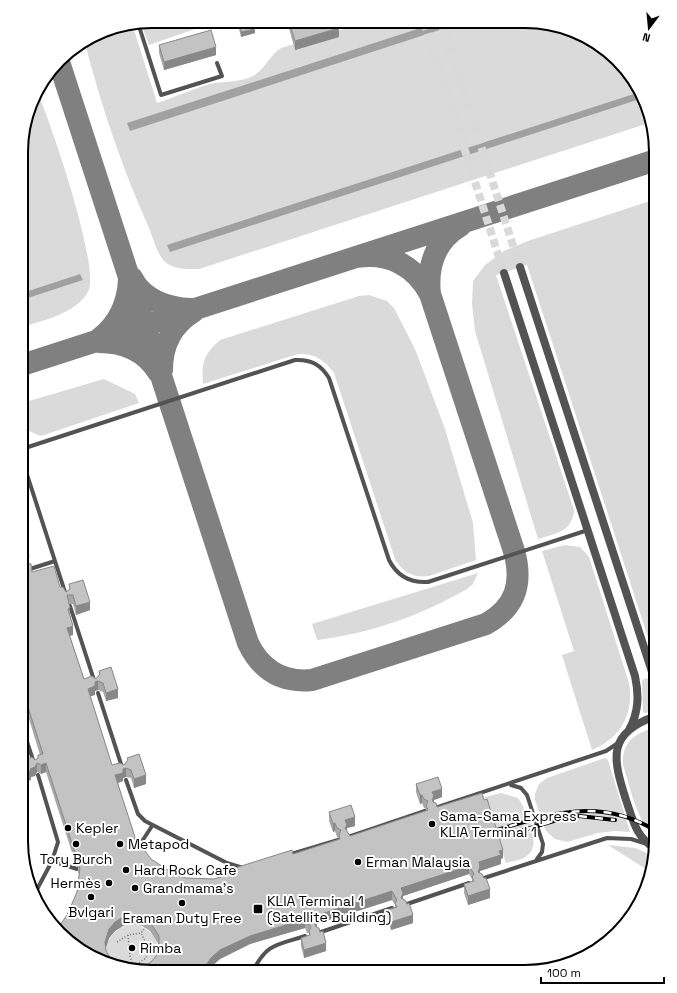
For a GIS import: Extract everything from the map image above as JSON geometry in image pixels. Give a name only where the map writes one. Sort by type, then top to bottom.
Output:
[{"type":"street","points":[[520,267],[649,667]]},
{"type":"street","points":[[504,273],[637,685],[637,708],[629,730],[617,750],[617,770],[635,828],[642,839],[648,844]]},
{"type":"street","points":[[629,730],[640,722],[649,719]]},
{"type":"lane","points":[[140,29],[161,95],[222,76],[217,63]]},
{"type":"lane","points":[[28,447],[288,363],[303,360],[317,364],[329,378],[389,560],[392,567],[403,577],[415,582],[428,582],[588,530]]},
{"type":"lane","points":[[28,478],[67,597]]},
{"type":"lane","points":[[30,569],[54,561]]},
{"type":"lane","points":[[70,606],[95,684]]},
{"type":"lane","points":[[98,694],[123,770]]},
{"type":"lane","points":[[435,808],[508,785],[606,751],[623,738]]},
{"type":"lane","points":[[28,744],[35,765]]},
{"type":"lane","points":[[38,775],[58,838],[58,847],[38,888]]},
{"type":"lane","points":[[126,780],[138,814],[152,826],[231,865],[247,867]]},
{"type":"lane","points":[[508,785],[521,788],[527,794],[544,844],[542,852],[535,861]]},
{"type":"lane","points":[[348,837],[425,811]]},
{"type":"lane","points":[[137,849],[152,826]]},
{"type":"lane","points":[[481,879],[607,838],[631,839],[648,844]]},
{"type":"lane","points":[[280,858],[338,840]]},
{"type":"lane","points":[[52,861],[77,869]]},
{"type":"lane","points":[[404,904],[471,882]]},
{"type":"lane","points":[[318,933],[394,908]]},
{"type":"lane","points":[[256,965],[259,958],[268,949],[308,936]]},
{"type":"path","points":[[117,942],[128,935],[141,933],[147,926]]},
{"type":"path","points":[[128,935],[132,963],[137,964],[146,958],[148,946],[141,933]]},
{"type":"shaded area","points":[[152,28],[198,28],[149,45],[143,29]]},
{"type":"shaded area","points":[[347,28],[525,28],[557,32],[572,37],[587,45],[613,64],[628,83],[636,97],[646,124],[199,269],[185,269],[168,264],[159,254],[130,184],[106,116],[86,47],[112,35],[132,30],[135,33],[157,103],[210,84],[237,81],[253,76],[281,48]]},
{"type":"shaded area","points":[[420,28],[446,28],[130,131],[127,123]]},
{"type":"shaded area","points":[[634,94],[637,100],[170,252],[167,245]]},
{"type":"shaded area","points":[[40,99],[62,161],[81,225],[90,277],[88,292],[75,306],[49,319],[28,325],[28,298],[82,280],[80,274],[28,291],[29,136],[32,120]]},
{"type":"shaded area","points":[[649,201],[649,640],[527,265],[496,275],[574,510],[573,517],[567,527],[557,533],[538,539],[475,331],[472,304],[473,281],[485,265],[504,251],[528,241]]},
{"type":"shaded area","points":[[80,274],[83,280],[28,298],[28,291]]},
{"type":"shaded area","points":[[369,295],[387,301],[394,308],[415,349],[445,429],[473,523],[476,560],[429,576],[409,574],[398,564],[395,559],[334,373],[327,364],[314,356],[298,354],[203,384],[203,365],[205,359],[210,350],[220,340],[359,296]]},
{"type":"shaded area","points":[[104,379],[135,394],[139,403],[41,436],[28,430],[28,401]]},
{"type":"shaded area","points":[[565,545],[580,547],[589,557],[629,683],[629,705],[623,724],[611,739],[592,750],[562,655],[574,651],[542,551]]},
{"type":"shaded area","points":[[478,573],[473,584],[467,589],[449,599],[413,615],[357,633],[317,640],[312,624]]},
{"type":"shaded area","points":[[647,678],[649,682],[649,712],[645,713],[643,712],[642,680]]},
{"type":"shaded area","points":[[649,730],[649,831],[635,804],[623,765],[623,756],[627,744],[631,739]]},
{"type":"shaded area","points":[[605,758],[608,760],[630,832],[615,831],[598,833],[567,842],[555,839],[546,831],[535,800],[535,794],[539,784],[547,778]]},
{"type":"shaded area","points":[[501,793],[518,798],[525,810],[533,834],[532,849],[529,854],[521,859],[506,863],[485,797]]},
{"type":"shaded area","points":[[608,845],[635,848],[648,854],[646,869]]},
{"type":"shaded area","name":"Rimba","points":[[132,924],[139,926],[150,933],[157,943],[157,963],[152,965],[136,964],[106,956],[107,946],[112,936],[120,928]]},
{"type":"building","points":[[240,28],[255,28],[255,29],[241,32]]},
{"type":"building","points":[[291,28],[339,28],[295,41]]},
{"type":"building","points":[[211,30],[216,47],[164,62],[159,45]]},
{"type":"building","name":"KLIA Terminal 1 (Satellite Building)","points":[[28,563],[31,564],[32,572],[54,566],[60,587],[63,587],[66,592],[70,589],[69,584],[83,580],[90,602],[76,606],[73,595],[67,595],[70,608],[68,609],[73,626],[67,628],[84,679],[92,676],[96,679],[100,674],[99,671],[111,667],[118,689],[106,693],[103,683],[98,681],[95,682],[95,686],[88,689],[112,765],[120,763],[124,765],[128,760],[127,758],[139,754],[146,775],[134,779],[131,770],[126,768],[123,769],[123,773],[115,775],[135,837],[134,842],[139,843],[151,859],[174,874],[186,878],[214,879],[237,872],[235,868],[292,850],[293,854],[340,839],[339,835],[341,830],[337,828],[335,823],[333,824],[329,812],[351,805],[355,817],[345,820],[347,825],[345,828],[350,836],[428,810],[426,806],[428,801],[420,795],[416,784],[438,777],[442,789],[432,792],[434,796],[432,799],[433,802],[436,803],[437,807],[482,793],[484,800],[487,799],[503,850],[499,851],[501,855],[479,862],[480,867],[478,872],[486,878],[490,889],[468,896],[464,884],[474,881],[472,877],[474,874],[469,866],[401,888],[403,893],[401,898],[405,900],[407,904],[409,903],[413,915],[391,922],[387,910],[397,907],[395,903],[397,900],[392,891],[315,916],[317,921],[315,926],[319,928],[320,932],[323,931],[326,943],[304,950],[301,938],[310,935],[309,931],[311,928],[305,919],[250,936],[220,950],[206,965],[147,965],[157,955],[159,936],[150,922],[142,917],[132,916],[123,917],[115,922],[109,929],[105,942],[106,951],[110,958],[90,948],[64,929],[60,924],[67,915],[77,892],[80,868],[78,863],[80,859],[76,856],[46,763],[41,765],[37,763],[35,767],[30,769],[31,771],[28,772],[28,759],[32,757],[35,760],[38,758],[38,755],[43,754],[28,707]]},
{"type":"taxiway","points":[[61,68],[248,643],[259,661],[266,667],[282,677],[291,679],[312,680],[486,624],[504,610],[515,593],[517,584],[518,574],[514,551],[430,294],[417,276],[400,263],[380,257],[357,257]]},
{"type":"taxiway","points":[[28,363],[649,162]]},
{"type":"taxiway","points":[[430,294],[430,274],[434,255],[444,239],[460,226]]},
{"type":"taxiway","points":[[132,278],[137,286],[149,297],[165,305],[191,309]]},
{"type":"taxiway","points":[[99,339],[112,327],[121,313],[127,297],[129,279]]},
{"type":"taxiway","points":[[162,370],[162,361],[166,345],[170,337],[179,323],[193,312]]},
{"type":"taxiway","points":[[99,342],[108,342],[133,349],[147,358],[158,372]]},
{"type":"tunnel","points":[[426,28],[504,273]]},
{"type":"tunnel","points":[[443,28],[520,267]]},
{"type":"railway","points":[[494,831],[556,814],[596,811],[616,814],[636,820],[649,827]]},
{"type":"railway","points":[[579,816],[615,820]]},
{"type":"railway","points":[[496,838],[564,818]]},
{"type":"place","name":"Sama-Sama Express KLIA Terminal 1","points":[[432,824]]},
{"type":"place","name":"Kepler","points":[[68,828]]},
{"type":"place","name":"Tory Burch","points":[[76,844]]},
{"type":"place","name":"Metapod","points":[[120,844]]},
{"type":"place","name":"Erman Malaysia","points":[[358,862]]},
{"type":"place","name":"Hard Rock Cafe","points":[[126,870]]},
{"type":"place","name":"Hermès","points":[[109,883]]},
{"type":"place","name":"Grandmama’s","points":[[135,888]]},
{"type":"place","name":"Bvlgari","points":[[91,897]]},
{"type":"place","name":"Eraman Duty Free","points":[[182,903]]},
{"type":"place","name":"KLIA Terminal 1 (Satellite Building)","points":[[258,909]]},
{"type":"place","name":"Rimba","points":[[132,948]]}]
